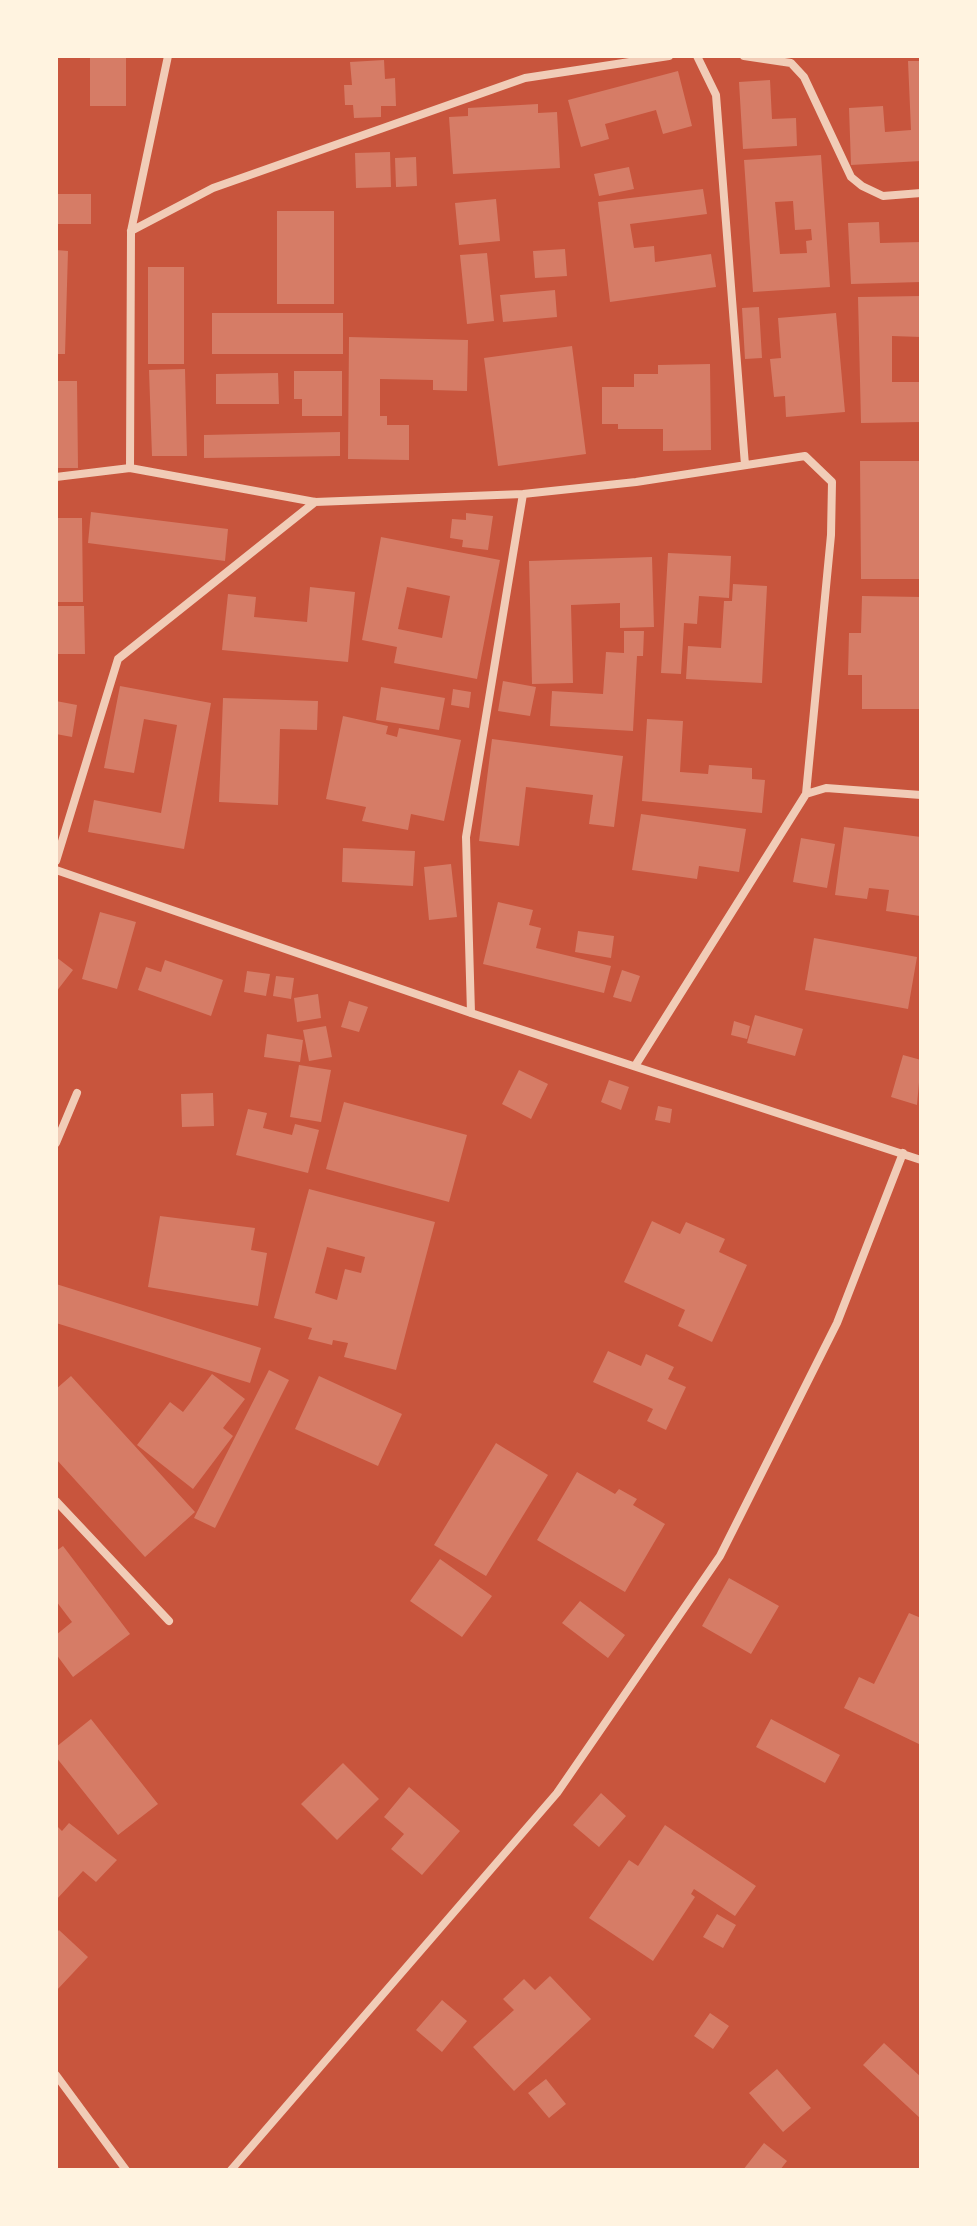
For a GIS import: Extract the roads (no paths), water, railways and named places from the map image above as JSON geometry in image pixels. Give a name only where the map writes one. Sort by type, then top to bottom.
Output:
[{"type":"street","points":[[130,468],[131,231],[168,56]]},
{"type":"street","points":[[131,231],[213,188],[525,78],[669,56]]},
{"type":"street","points":[[697,56],[716,95],[745,465]]},
{"type":"street","points":[[744,56],[791,63],[804,77],[851,177],[862,186],[883,196],[921,193]]},
{"type":"street","points":[[56,477],[130,468],[315,502],[523,494],[805,456],[832,482],[831,535],[806,794],[635,1066]]},
{"type":"street","points":[[471,1013],[466,837],[523,494]]},
{"type":"street","points":[[56,861],[118,659],[315,502]]},
{"type":"street","points":[[806,794],[826,788],[921,795]]},
{"type":"street","points":[[56,870],[471,1013],[921,1160]]},
{"type":"street","points":[[56,1143],[77,1093]]},
{"type":"street","points":[[231,2170],[557,1793],[720,1556],[837,1323],[903,1153]]},
{"type":"street","points":[[56,1501],[169,1621]]},
{"type":"street","points":[[56,2075],[126,2170]]}]
